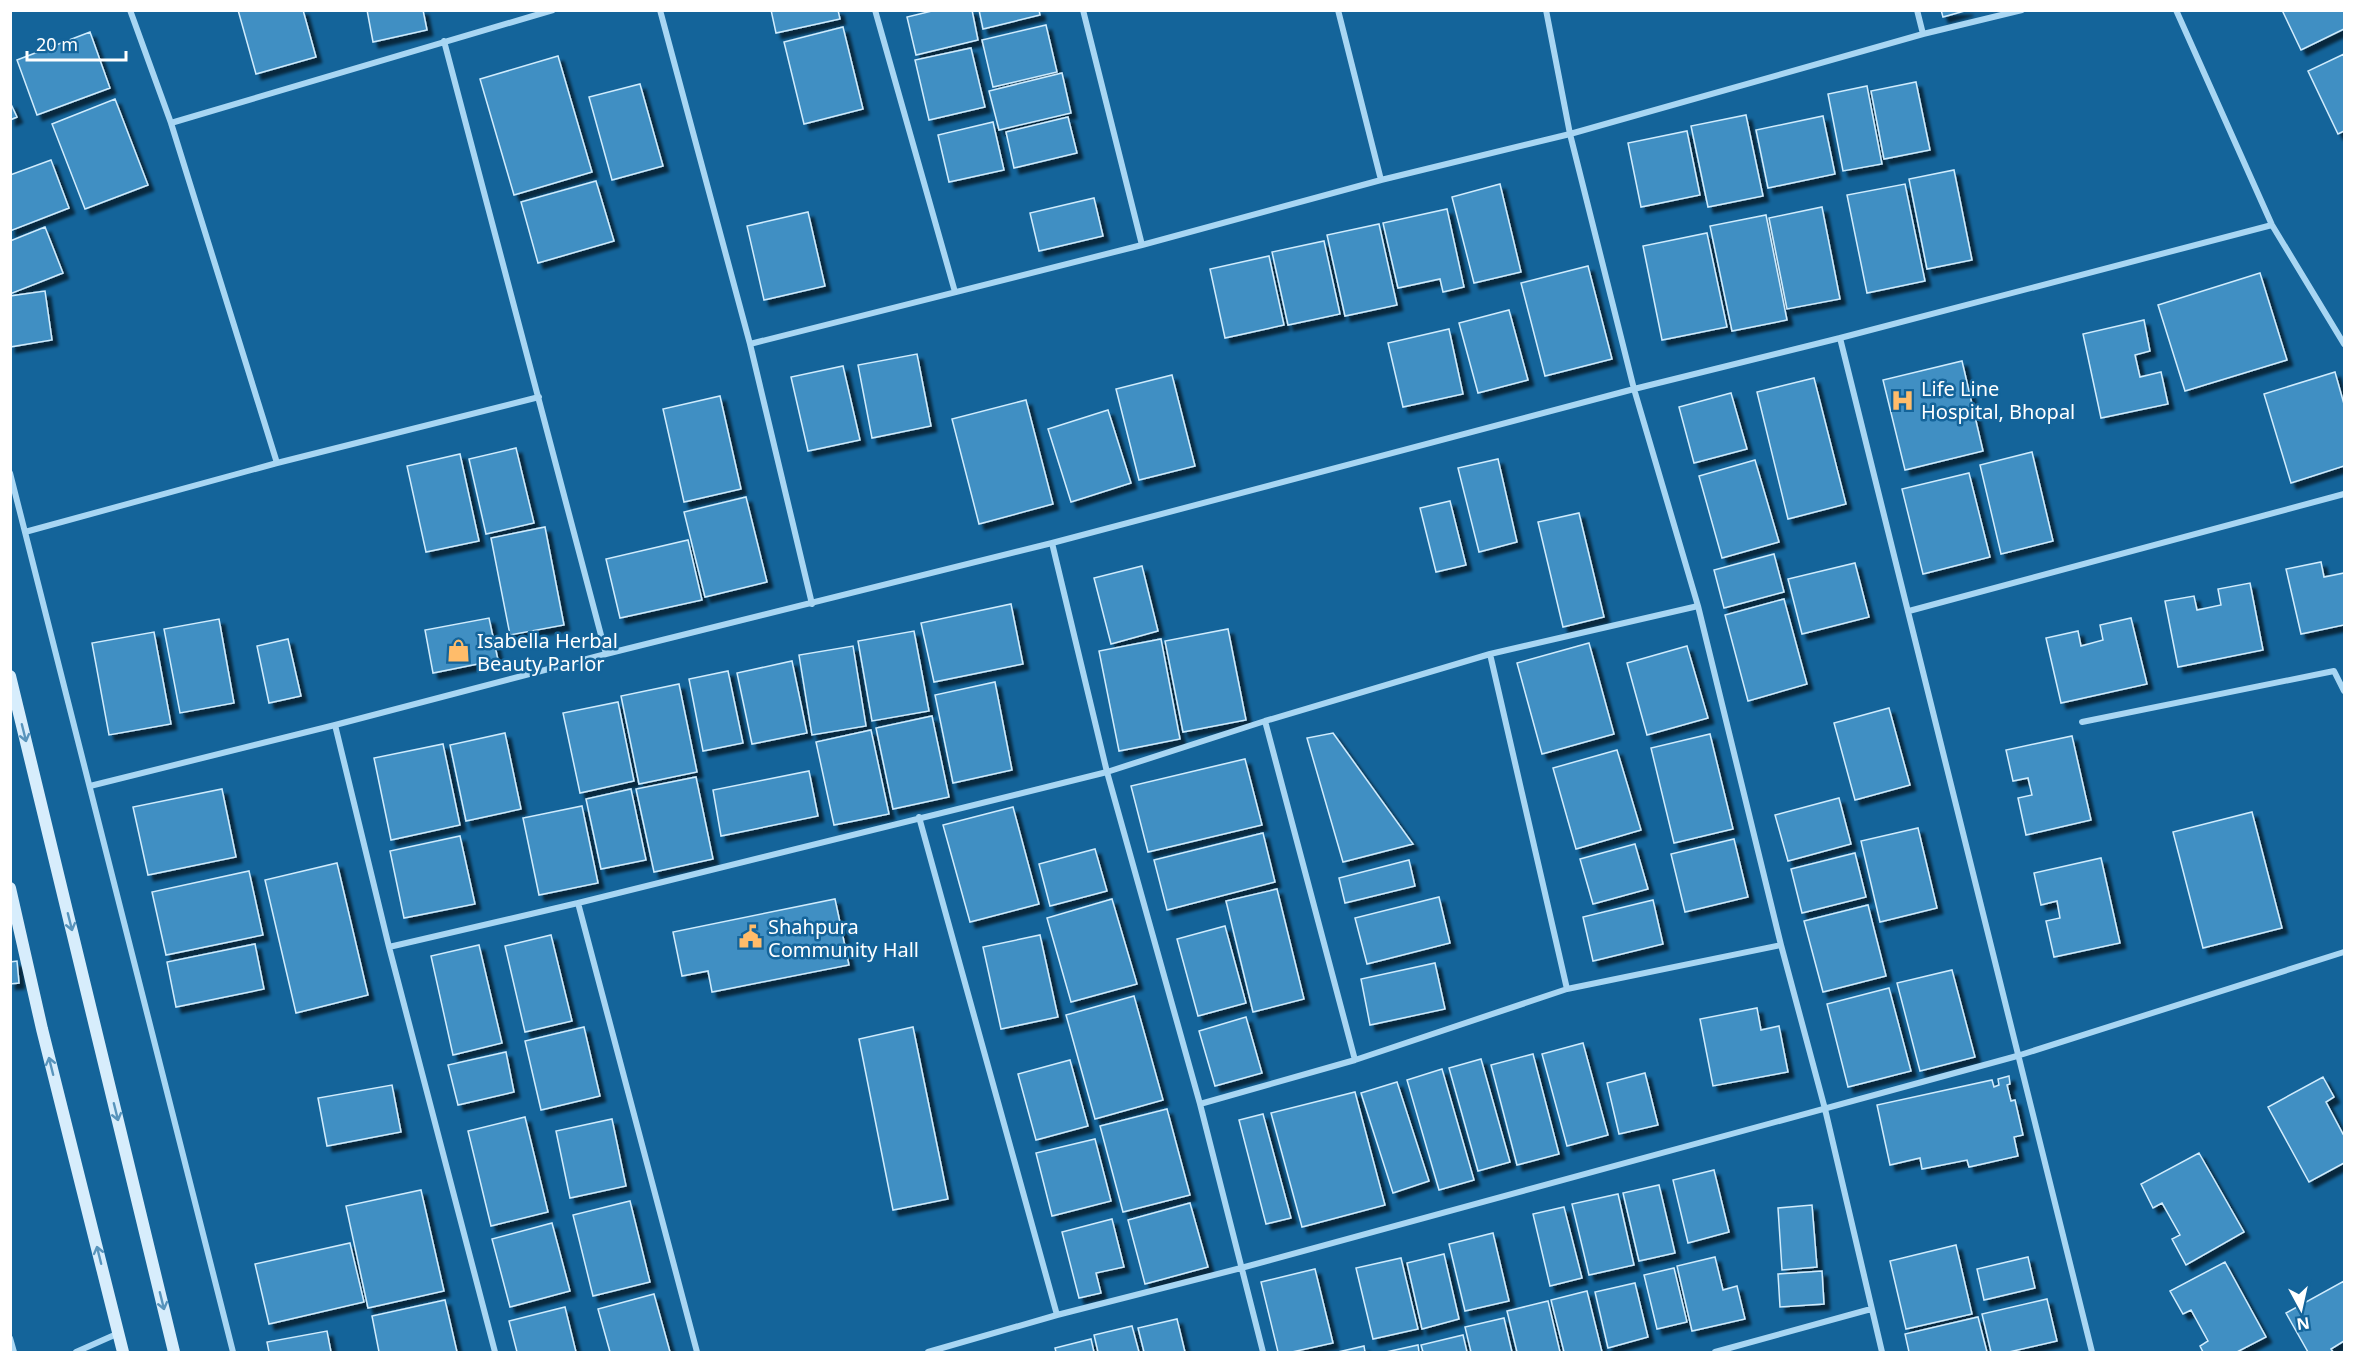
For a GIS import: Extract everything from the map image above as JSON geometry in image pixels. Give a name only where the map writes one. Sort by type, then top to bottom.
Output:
[{"type":"street","points":[[130,10],[171,123],[277,463]]},
{"type":"street","points":[[171,123],[553,10]]},
{"type":"street","points":[[660,10],[750,344],[812,604]]},
{"type":"street","points":[[875,10],[955,292]]},
{"type":"street","points":[[1083,10],[1142,245]]},
{"type":"street","points":[[1338,10],[1381,180]]},
{"type":"street","points":[[1546,10],[1570,134],[1634,389],[1698,606],[1781,945],[1825,1109],[1882,1353]]},
{"type":"street","points":[[1917,10],[1923,34]]},
{"type":"street","points":[[750,344],[1142,245],[1381,180],[1570,134],[1923,34],[2022,10]]},
{"type":"street","points":[[2176,10],[2272,225],[2344,344]]},
{"type":"street","points":[[444,41],[606,654]]},
{"type":"street","points":[[90,786],[1052,543],[1634,389],[1840,338],[2272,225]]},
{"type":"street","points":[[1840,338],[2092,1353]]},
{"type":"street","points":[[25,532],[277,463],[539,397]]},
{"type":"street","points":[[10,473],[233,1353]]},
{"type":"street","points":[[1909,611],[2344,494]]},
{"type":"street","points":[[1052,543],[1107,772],[1200,1104],[1263,1353]]},
{"type":"street","points":[[389,947],[578,903],[1107,772],[1265,721],[1490,654],[1698,606]]},
{"type":"street","points":[[1490,654],[1567,989]]},
{"type":"street","points":[[2082,722],[2334,671],[2344,691]]},
{"type":"street","points":[[10,676],[174,1353]]},
{"type":"street","points":[[1265,721],[1355,1060]]},
{"type":"street","points":[[335,725],[389,947],[495,1353]]},
{"type":"street","points":[[919,817],[1057,1315]]},
{"type":"street","points":[[10,888],[42,1029],[123,1353]]},
{"type":"street","points":[[578,903],[697,1353]]},
{"type":"street","points":[[1200,1104],[1355,1060],[1567,989],[1781,945]]},
{"type":"street","points":[[928,1353],[1057,1315],[1241,1268],[2017,1056],[2344,952]]},
{"type":"street","points":[[1715,1353],[1871,1310]]},
{"type":"street","points":[[76,1353],[119,1333]]},
{"type":"street","points":[[10,1338],[14,1353]]},
{"type":"building","points":[[238,10],[303,10],[316,57],[256,74]]},
{"type":"building","points":[[367,10],[423,10],[427,30],[373,42]]},
{"type":"building","points":[[771,10],[838,10],[840,19],[776,33]]},
{"type":"building","points":[[936,10],[972,10],[978,40],[916,55],[907,17]]},
{"type":"building","points":[[979,10],[1039,10],[1040,15],[983,29]]},
{"type":"building","points":[[1941,10],[1968,10],[1943,17]]},
{"type":"building","points":[[2282,10],[2344,10],[2344,29],[2301,50]]},
{"type":"building","points":[[1046,25],[1057,72],[993,87],[982,40]]},
{"type":"building","points":[[843,27],[863,109],[804,124],[784,42]]},
{"type":"building","points":[[90,32],[110,88],[37,115],[17,60]]},
{"type":"building","points":[[971,48],[985,107],[929,120],[915,60]]},
{"type":"building","points":[[2344,54],[2344,131],[2338,134],[2308,71]]},
{"type":"building","points":[[558,56],[592,172],[514,195],[480,79]]},
{"type":"building","points":[[1062,73],[1071,113],[999,130],[989,91]]},
{"type":"building","points":[[1916,82],[1930,150],[1884,159],[1871,91]]},
{"type":"building","points":[[640,84],[663,166],[612,180],[589,97]]},
{"type":"building","points":[[1867,86],[1882,164],[1843,171],[1828,94]]},
{"type":"building","points":[[115,99],[148,185],[85,209],[52,124]]},
{"type":"building","points":[[10,102],[17,117],[10,120]]},
{"type":"building","points":[[1746,115],[1763,196],[1708,207],[1691,126]]},
{"type":"building","points":[[1823,116],[1835,174],[1768,188],[1756,130]]},
{"type":"building","points":[[1068,117],[1077,153],[1014,168],[1006,132]]},
{"type":"building","points":[[993,122],[1004,170],[949,182],[938,135]]},
{"type":"building","points":[[1687,131],[1700,195],[1641,207],[1628,143]]},
{"type":"building","points":[[51,160],[69,208],[10,231],[10,175]]},
{"type":"building","points":[[1954,170],[1972,260],[1927,269],[1909,179]]},
{"type":"building","points":[[596,181],[614,241],[538,263],[521,202]]},
{"type":"building","points":[[1500,184],[1521,272],[1474,283],[1452,197]]},
{"type":"building","points":[[1905,184],[1925,281],[1867,293],[1847,195]]},
{"type":"building","points":[[1094,198],[1103,236],[1039,251],[1030,213]]},
{"type":"building","points":[[1822,207],[1840,299],[1787,309],[1769,218]]},
{"type":"building","points":[[1447,209],[1464,287],[1443,292],[1440,279],[1398,288],[1383,223]]},
{"type":"building","points":[[808,212],[825,286],[764,300],[747,226]]},
{"type":"building","points":[[1766,215],[1787,320],[1732,331],[1710,226]]},
{"type":"building","points":[[1379,224],[1397,305],[1345,316],[1327,235]]},
{"type":"building","points":[[45,227],[63,273],[10,294],[10,241]]},
{"type":"building","points":[[1707,233],[1727,327],[1662,340],[1643,246]]},
{"type":"building","points":[[1324,241],[1340,314],[1288,325],[1272,252]]},
{"type":"building","points":[[1269,256],[1284,325],[1225,338],[1210,269]]},
{"type":"building","points":[[1588,266],[1612,359],[1545,376],[1521,283]]},
{"type":"building","points":[[2260,273],[2287,360],[2185,391],[2158,305]]},
{"type":"building","points":[[45,291],[52,340],[10,347],[10,296]]},
{"type":"building","points":[[1509,310],[1528,380],[1478,393],[1459,323]]},
{"type":"building","points":[[2144,320],[2150,351],[2135,355],[2140,377],[2161,372],[2168,404],[2101,418],[2083,334]]},
{"type":"building","points":[[1449,329],[1463,394],[1403,407],[1388,343]]},
{"type":"building","points":[[917,354],[931,426],[872,438],[858,365]]},
{"type":"building","points":[[1962,361],[1983,451],[1905,470],[1883,380]]},
{"type":"building","points":[[843,366],[860,440],[808,451],[791,377]]},
{"type":"building","points":[[2335,372],[2344,404],[2344,466],[2291,483],[2264,394]]},
{"type":"building","points":[[1172,375],[1195,466],[1139,480],[1116,389]]},
{"type":"building","points":[[1814,378],[1846,504],[1788,519],[1757,392]]},
{"type":"building","points":[[1731,393],[1747,449],[1694,463],[1679,407]]},
{"type":"building","points":[[720,396],[741,489],[684,502],[663,409]]},
{"type":"building","points":[[1026,400],[1053,504],[979,524],[952,419]]},
{"type":"building","points":[[1108,410],[1131,483],[1071,502],[1048,429]]},
{"type":"building","points":[[516,448],[534,523],[486,534],[469,459]]},
{"type":"building","points":[[2032,452],[2053,541],[2001,554],[1980,465]]},
{"type":"building","points":[[460,454],[479,541],[426,552],[407,466]]},
{"type":"building","points":[[1498,459],[1517,542],[1479,552],[1458,468]]},
{"type":"building","points":[[1755,460],[1779,542],[1722,558],[1699,476]]},
{"type":"building","points":[[1969,473],[1990,557],[1923,574],[1902,489]]},
{"type":"building","points":[[746,497],[767,582],[705,597],[684,512]]},
{"type":"building","points":[[1450,501],[1466,565],[1436,572],[1420,508]]},
{"type":"building","points":[[1579,513],[1604,617],[1563,627],[1538,522]]},
{"type":"building","points":[[545,527],[564,625],[510,635],[491,538]]},
{"type":"building","points":[[688,540],[702,600],[620,618],[606,559]]},
{"type":"building","points":[[1774,554],[1784,592],[1724,608],[1714,570]]},
{"type":"building","points":[[2321,562],[2324,577],[2344,573],[2344,625],[2301,634],[2286,569]]},
{"type":"building","points":[[1855,563],[1869,617],[1802,634],[1788,579]]},
{"type":"building","points":[[1142,566],[1158,631],[1111,644],[1094,578]]},
{"type":"building","points":[[2250,583],[2263,650],[2178,667],[2165,601],[2194,596],[2197,610],[2221,605],[2218,589]]},
{"type":"building","points":[[1784,599],[1807,684],[1748,701],[1725,615]]},
{"type":"building","points":[[1011,604],[1023,664],[934,682],[921,623]]},
{"type":"building","points":[[489,618],[498,660],[433,673],[425,630]]},
{"type":"building","points":[[2131,618],[2147,684],[2061,703],[2046,638],[2078,631],[2081,646],[2103,640],[2100,625]]},
{"type":"building","points":[[219,619],[234,703],[180,713],[164,629]]},
{"type":"building","points":[[1228,629],[1246,720],[1183,732],[1165,641]]},
{"type":"building","points":[[914,631],[929,711],[872,721],[858,641]]},
{"type":"building","points":[[154,632],[171,724],[109,735],[92,643]]},
{"type":"building","points":[[288,639],[301,696],[269,703],[257,646]]},
{"type":"building","points":[[1161,639],[1180,739],[1119,751],[1099,651]]},
{"type":"building","points":[[1589,643],[1614,734],[1542,754],[1517,663]]},
{"type":"building","points":[[853,646],[866,726],[812,735],[799,655]]},
{"type":"building","points":[[1687,646],[1708,718],[1647,735],[1627,663]]},
{"type":"building","points":[[792,661],[807,733],[752,744],[737,673]]},
{"type":"building","points":[[728,671],[743,743],[703,751],[689,679]]},
{"type":"building","points":[[995,682],[1012,770],[953,783],[935,695]]},
{"type":"building","points":[[679,684],[697,772],[639,784],[621,696]]},
{"type":"building","points":[[618,702],[634,781],[580,793],[563,713]]},
{"type":"building","points":[[1889,708],[1910,785],[1855,800],[1834,723]]},
{"type":"building","points":[[932,716],[949,797],[893,809],[876,728]]},
{"type":"building","points":[[871,730],[889,814],[834,825],[816,742]]},
{"type":"building","points":[[505,733],[521,809],[466,821],[450,745]]},
{"type":"building","points":[[1333,733],[1413,844],[1343,862],[1307,738]]},
{"type":"building","points":[[1710,734],[1733,829],[1674,843],[1651,748]]},
{"type":"building","points":[[2072,736],[2091,820],[2026,835],[2018,798],[2032,795],[2028,778],[2013,781],[2006,750]]},
{"type":"building","points":[[443,744],[460,825],[391,840],[374,758]]},
{"type":"building","points":[[1617,750],[1641,830],[1576,849],[1553,768]]},
{"type":"building","points":[[1245,759],[1262,825],[1148,852],[1131,786]]},
{"type":"building","points":[[809,771],[818,816],[721,836],[713,790]]},
{"type":"building","points":[[696,777],[713,859],[654,872],[636,789]]},
{"type":"building","points":[[222,789],[236,857],[148,875],[133,807]]},
{"type":"building","points":[[631,789],[646,860],[601,869],[586,799]]},
{"type":"building","points":[[1839,798],[1851,844],[1788,861],[1775,815]]},
{"type":"building","points":[[582,806],[598,883],[539,895],[523,818]]},
{"type":"building","points":[[1013,807],[1039,904],[970,922],[943,825]]},
{"type":"building","points":[[2252,812],[2282,928],[2203,948],[2173,832]]},
{"type":"building","points":[[1918,828],[1937,908],[1880,922],[1861,841]]},
{"type":"building","points":[[1263,833],[1275,882],[1167,910],[1154,860]]},
{"type":"building","points":[[460,836],[475,904],[404,918],[390,851]]},
{"type":"building","points":[[1734,839],[1748,897],[1685,912],[1671,854]]},
{"type":"building","points":[[1635,844],[1648,889],[1593,904],[1580,859]]},
{"type":"building","points":[[1095,849],[1107,891],[1050,906],[1039,864]]},
{"type":"building","points":[[1855,853],[1866,897],[1802,913],[1791,869]]},
{"type":"building","points":[[2101,858],[2120,943],[2054,957],[2046,921],[2060,918],[2057,901],[2041,905],[2034,873]]},
{"type":"building","points":[[1409,860],[1415,886],[1345,903],[1339,878]]},
{"type":"building","points":[[337,863],[368,995],[296,1013],[265,880]]},
{"type":"building","points":[[249,871],[263,935],[166,955],[152,892]]},
{"type":"building","points":[[1277,889],[1304,999],[1253,1012],[1226,901]]},
{"type":"building","points":[[1439,897],[1450,943],[1367,964],[1355,918]]},
{"type":"building","points":[[835,899],[849,965],[712,992],[708,971],[682,976],[673,932]]},
{"type":"building","points":[[1112,899],[1137,984],[1071,1002],[1047,918]]},
{"type":"building","points":[[1653,900],[1663,944],[1593,961],[1583,917]]},
{"type":"building","points":[[1868,905],[1886,976],[1823,992],[1804,921]]},
{"type":"building","points":[[1225,926],[1246,1003],[1198,1016],[1177,939]]},
{"type":"building","points":[[551,935],[572,1021],[525,1032],[505,946]]},
{"type":"building","points":[[1040,935],[1058,1017],[1001,1029],[983,947]]},
{"type":"building","points":[[255,944],[264,989],[176,1007],[167,962]]},
{"type":"building","points":[[479,945],[502,1043],[453,1055],[431,956]]},
{"type":"building","points":[[17,961],[19,983],[10,984],[10,962]]},
{"type":"building","points":[[1435,963],[1445,1009],[1370,1025],[1361,979]]},
{"type":"building","points":[[1952,970],[1975,1057],[1920,1071],[1897,983]]},
{"type":"building","points":[[1889,988],[1911,1071],[1848,1087],[1827,1004]]},
{"type":"building","points":[[1134,996],[1163,1100],[1095,1119],[1066,1015]]},
{"type":"building","points":[[1757,1008],[1761,1030],[1779,1026],[1788,1072],[1713,1086],[1700,1019]]},
{"type":"building","points":[[1246,1017],[1262,1073],[1215,1086],[1199,1031]]},
{"type":"building","points":[[584,1027],[600,1096],[541,1110],[525,1041]]},
{"type":"building","points":[[913,1027],[948,1199],[893,1210],[859,1039]]},
{"type":"building","points":[[1583,1043],[1608,1135],[1567,1146],[1542,1054]]},
{"type":"building","points":[[506,1052],[514,1092],[458,1105],[448,1065]]},
{"type":"building","points":[[1533,1054],[1559,1154],[1517,1165],[1491,1065]]},
{"type":"building","points":[[1481,1059],[1510,1162],[1478,1171],[1449,1068]]},
{"type":"building","points":[[1070,1060],[1088,1126],[1036,1140],[1018,1074]]},
{"type":"building","points":[[1442,1069],[1474,1180],[1439,1190],[1407,1080]]},
{"type":"building","points":[[1645,1073],[1658,1125],[1619,1134],[1607,1083]]},
{"type":"building","points":[[2009,1076],[2010,1084],[2007,1085],[2011,1101],[2015,1100],[2023,1135],[2014,1137],[2018,1156],[1969,1167],[1967,1160],[1922,1169],[1920,1158],[1890,1165],[1877,1105],[1992,1080],[1994,1087],[1999,1085],[1998,1079]]},
{"type":"building","points":[[2323,1077],[2334,1097],[2326,1102],[2344,1133],[2344,1163],[2309,1182],[2268,1107]]},
{"type":"building","points":[[1397,1082],[1429,1181],[1393,1193],[1361,1093]]},
{"type":"building","points":[[392,1085],[401,1132],[327,1146],[318,1098]]},
{"type":"building","points":[[1355,1092],[1385,1205],[1302,1227],[1271,1113]]},
{"type":"building","points":[[1167,1109],[1190,1195],[1123,1212],[1100,1126]]},
{"type":"building","points":[[1263,1114],[1291,1218],[1266,1224],[1239,1120]]},
{"type":"building","points":[[525,1117],[548,1212],[491,1226],[468,1131]]},
{"type":"building","points":[[612,1119],[626,1186],[570,1198],[556,1131]]},
{"type":"building","points":[[1095,1139],[1111,1201],[1052,1216],[1036,1153]]},
{"type":"building","points":[[2199,1153],[2244,1232],[2186,1265],[2172,1239],[2180,1235],[2162,1203],[2153,1208],[2141,1184]]},
{"type":"building","points":[[1714,1170],[1729,1232],[1688,1243],[1673,1180]]},
{"type":"building","points":[[1659,1185],[1675,1253],[1639,1261],[1623,1193]]},
{"type":"building","points":[[421,1190],[444,1291],[368,1308],[346,1206]]},
{"type":"building","points":[[1618,1194],[1634,1265],[1589,1275],[1572,1204]]},
{"type":"building","points":[[630,1201],[650,1282],[593,1296],[573,1215]]},
{"type":"building","points":[[1190,1203],[1208,1267],[1145,1284],[1128,1220]]},
{"type":"building","points":[[1812,1205],[1817,1267],[1782,1270],[1778,1208]]},
{"type":"building","points":[[1564,1207],[1582,1278],[1550,1286],[1533,1214]]},
{"type":"building","points":[[1112,1219],[1124,1267],[1096,1273],[1101,1293],[1079,1298],[1062,1232]]},
{"type":"building","points":[[552,1223],[570,1291],[510,1307],[492,1239]]},
{"type":"building","points":[[1493,1233],[1509,1301],[1465,1311],[1449,1244]]},
{"type":"building","points":[[350,1243],[364,1302],[269,1324],[255,1264]]},
{"type":"building","points":[[1956,1245],[1972,1314],[1906,1329],[1890,1261]]},
{"type":"building","points":[[1444,1254],[1459,1319],[1422,1329],[1407,1263]]},
{"type":"building","points":[[1715,1257],[1723,1290],[1737,1286],[1745,1319],[1692,1331],[1677,1266]]},
{"type":"building","points":[[2028,1257],[2035,1288],[1984,1300],[1977,1269]]},
{"type":"building","points":[[1401,1258],[1418,1329],[1373,1339],[1356,1268]]},
{"type":"building","points":[[2225,1262],[2266,1337],[2237,1352],[2203,1352],[2200,1346],[2208,1341],[2191,1310],[2183,1314],[2170,1291]]},
{"type":"building","points":[[1674,1268],[1687,1322],[1657,1329],[1644,1275]]},
{"type":"building","points":[[1315,1269],[1333,1343],[1292,1352],[1278,1352],[1261,1282]]},
{"type":"building","points":[[1822,1271],[1824,1304],[1780,1307],[1778,1274]]},
{"type":"building","points":[[2344,1281],[2344,1341],[2331,1349],[2333,1352],[2308,1352],[2286,1313]]},
{"type":"building","points":[[1635,1283],[1648,1337],[1608,1348],[1595,1292]]},
{"type":"building","points":[[1587,1291],[1602,1352],[1564,1352],[1551,1300]]},
{"type":"building","points":[[654,1294],[670,1352],[610,1352],[598,1309]]},
{"type":"building","points":[[2047,1299],[2057,1341],[2009,1352],[1991,1352],[1982,1314]]},
{"type":"building","points":[[445,1300],[457,1352],[379,1352],[372,1316]]},
{"type":"building","points":[[1548,1301],[1560,1352],[1517,1352],[1507,1311]]},
{"type":"building","points":[[565,1307],[576,1352],[517,1352],[509,1321]]},
{"type":"building","points":[[1978,1317],[1987,1352],[1909,1352],[1905,1334]]},
{"type":"building","points":[[1504,1318],[1512,1352],[1471,1352],[1465,1327]]},
{"type":"building","points":[[1177,1319],[1185,1352],[1144,1352],[1138,1328]]},
{"type":"building","points":[[1132,1326],[1139,1352],[1098,1352],[1094,1335]]},
{"type":"building","points":[[327,1331],[331,1352],[269,1352],[267,1342]]},
{"type":"building","points":[[1463,1335],[1467,1352],[1423,1352],[1421,1345]]},
{"type":"building","points":[[1091,1339],[1094,1352],[1056,1352],[1055,1348]]},
{"type":"building","points":[[1418,1345],[1419,1352],[1386,1352]]},
{"type":"building","points":[[1364,1346],[1365,1352],[1338,1352]]},
{"type":"place","name":"Life Line Hospital, Bhopal","points":[[1903,400]]},
{"type":"place","name":"Isabella Herbal Beauty Parlor","points":[[459,651]]},
{"type":"place","name":"Shahpura Community Hall","points":[[750,937]]}]
